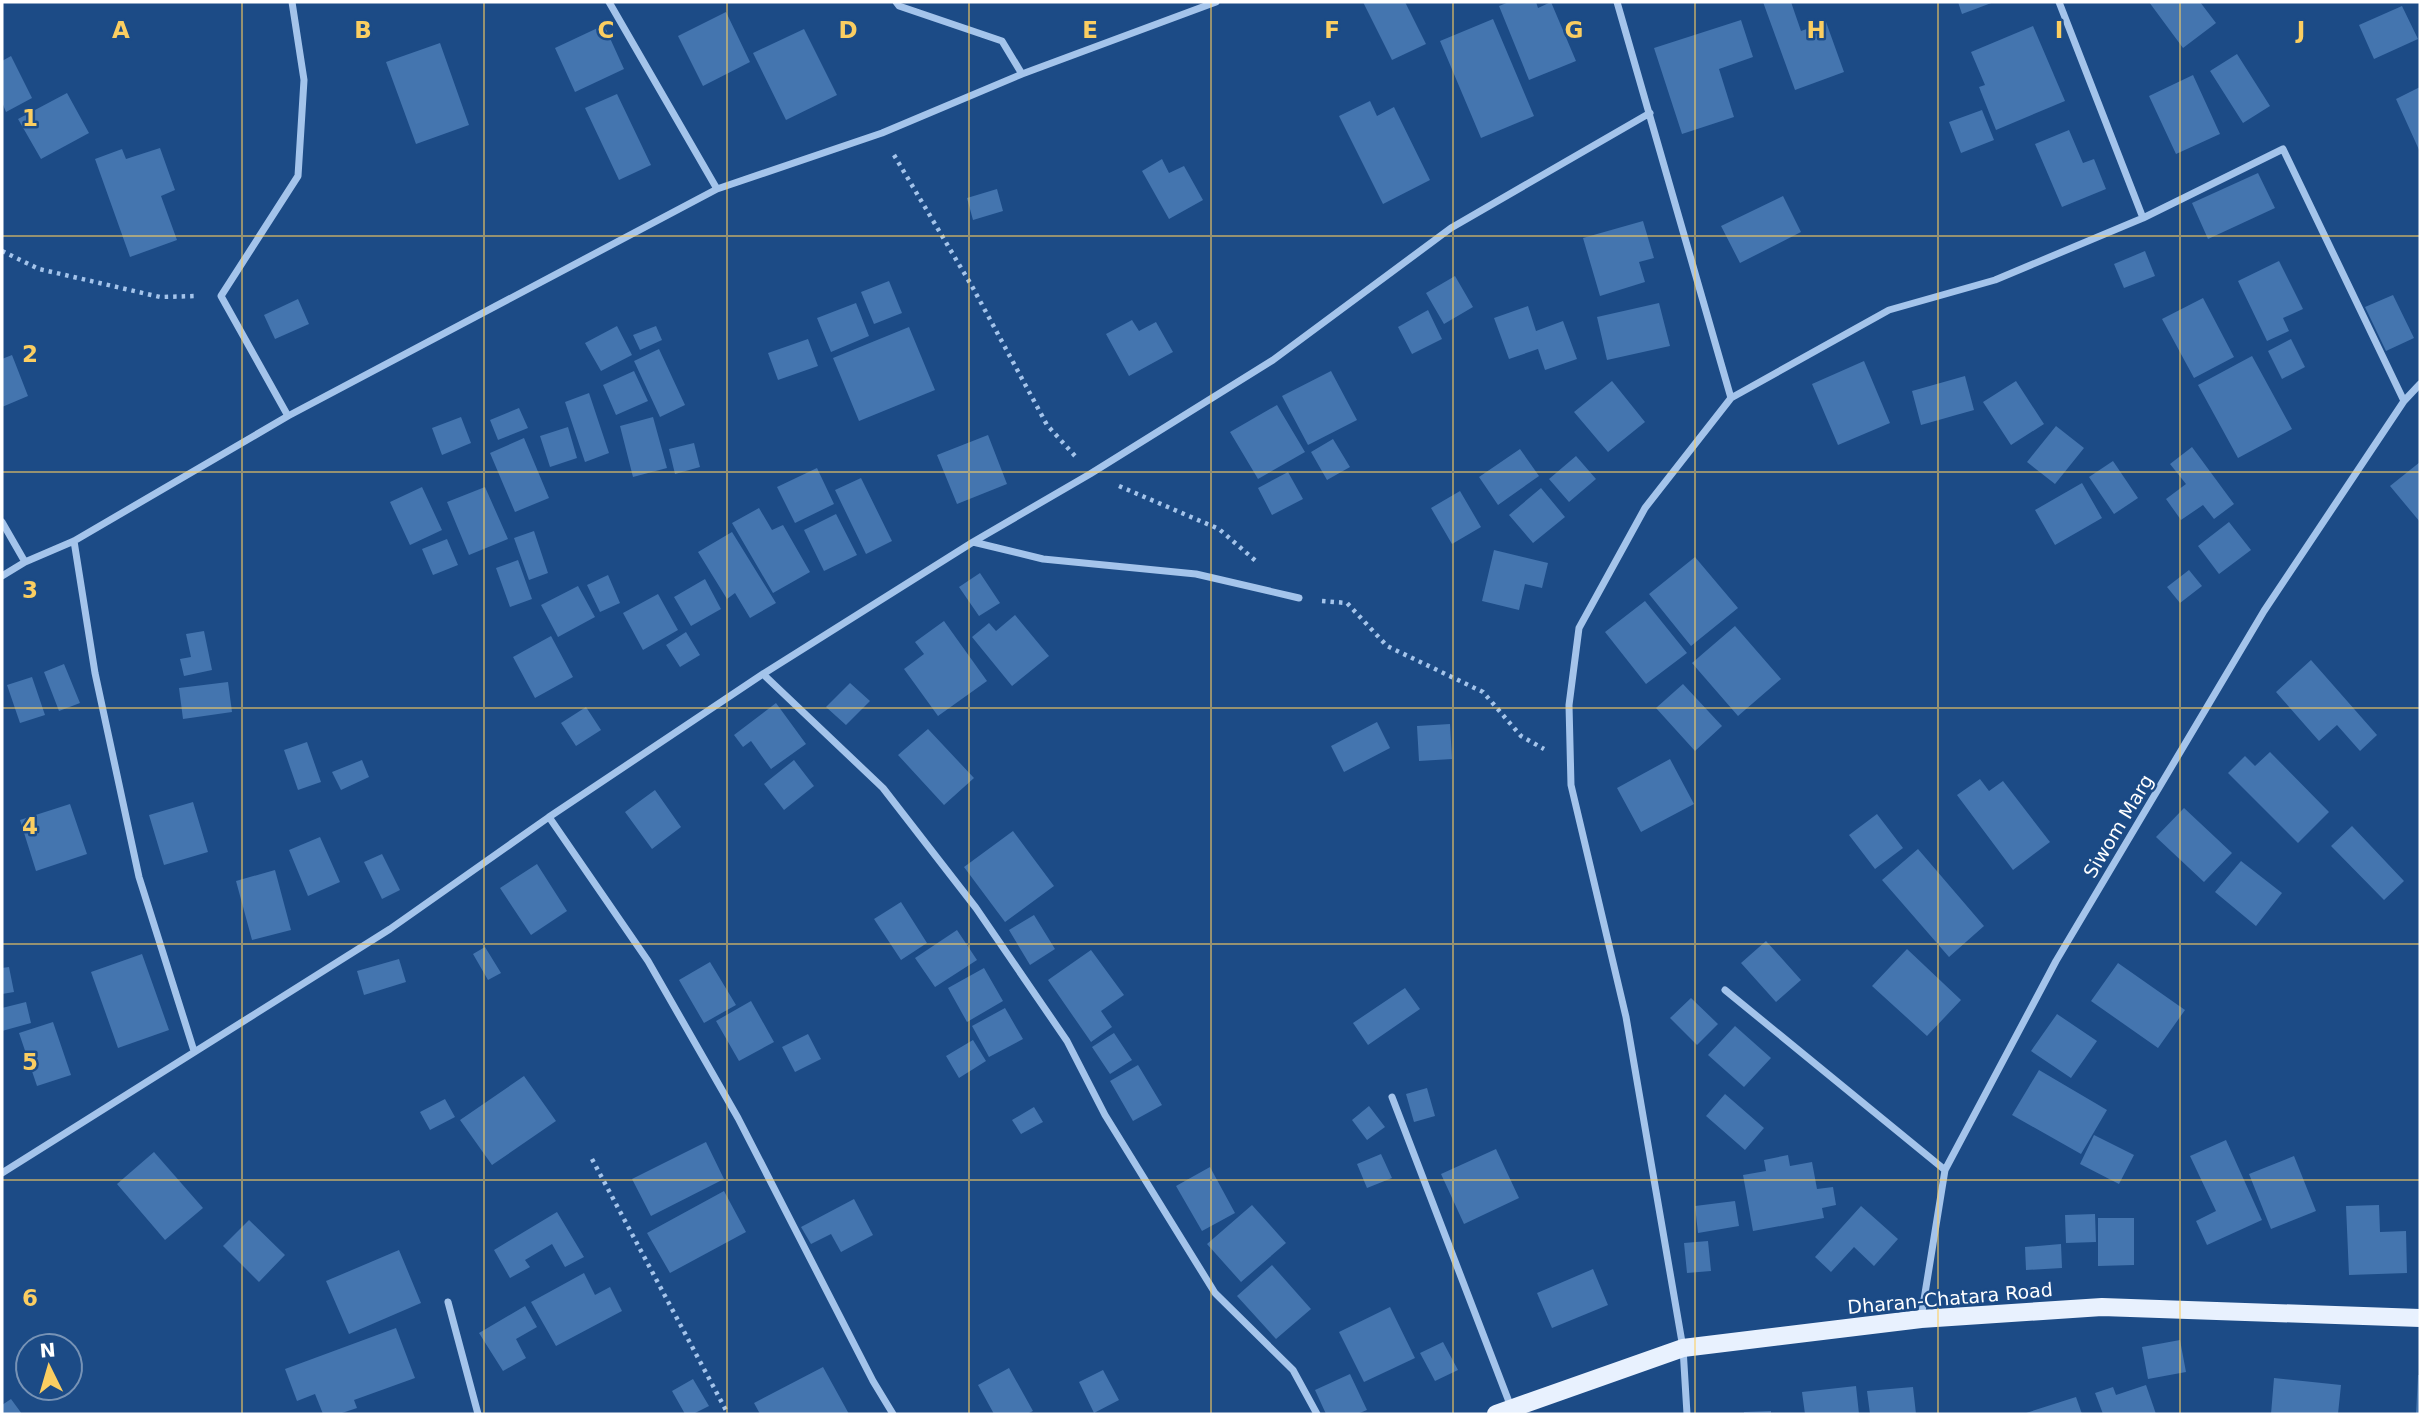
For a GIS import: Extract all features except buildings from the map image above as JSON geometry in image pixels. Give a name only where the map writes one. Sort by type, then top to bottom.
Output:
[{"type":"main road","name":"Dharan-Chatara Road","points":[[1504,1411],[1683,1348],[1921,1319],[2102,1307],[2420,1318]]},
{"type":"street","points":[[288,416],[221,296],[298,176],[304,80],[292,2]]},
{"type":"street","points":[[609,2],[717,189]]},
{"type":"street","points":[[896,2],[899,6],[1002,41],[1022,74]]},
{"type":"street","points":[[2,576],[25,562],[74,541],[288,416],[717,189],[882,133],[1022,74],[1216,2]]},
{"type":"street","points":[[1617,2],[1731,398]]},
{"type":"street","points":[[2059,2],[2143,218]]},
{"type":"street","points":[[2,1173],[390,929],[549,817],[763,674],[973,541],[1090,474],[1273,360],[1451,228],[1650,113]]},
{"type":"street","points":[[1687,1414],[1683,1348],[1626,1017],[1571,785],[1569,705],[1578,628],[1645,508],[1731,398],[1889,310],[1996,280],[2143,218],[2283,149],[2404,401]]},
{"type":"street","name":"Siwom Marg","points":[[1921,1319],[1945,1170],[2056,961],[2271,600],[2404,401],[2420,384]]},
{"type":"street","points":[[2,522],[25,562]]},
{"type":"street","points":[[74,541],[95,673],[139,877],[194,1051]]},
{"type":"street","points":[[973,541],[1043,559],[1196,574],[1299,598]]},
{"type":"street","points":[[763,674],[883,788],[976,908],[1068,1041],[1105,1115],[1215,1293],[1293,1370],[1317,1414]]},
{"type":"street","points":[[549,817],[662,985],[738,1118],[873,1381],[893,1414]]},
{"type":"street","points":[[1725,990],[1945,1170]]},
{"type":"street","points":[[1392,1097],[1504,1411]]},
{"type":"street","points":[[448,1302],[478,1414]]},
{"type":"path","points":[[882,133],[973,288],[1047,425],[1090,474],[1219,529],[1259,564]]},
{"type":"path","points":[[2,251],[39,269],[160,297],[221,296]]},
{"type":"path","points":[[1299,598],[1347,603],[1387,646],[1483,692],[1521,736],[1571,763]]},
{"type":"path","points":[[592,1159],[729,1414]]}]
